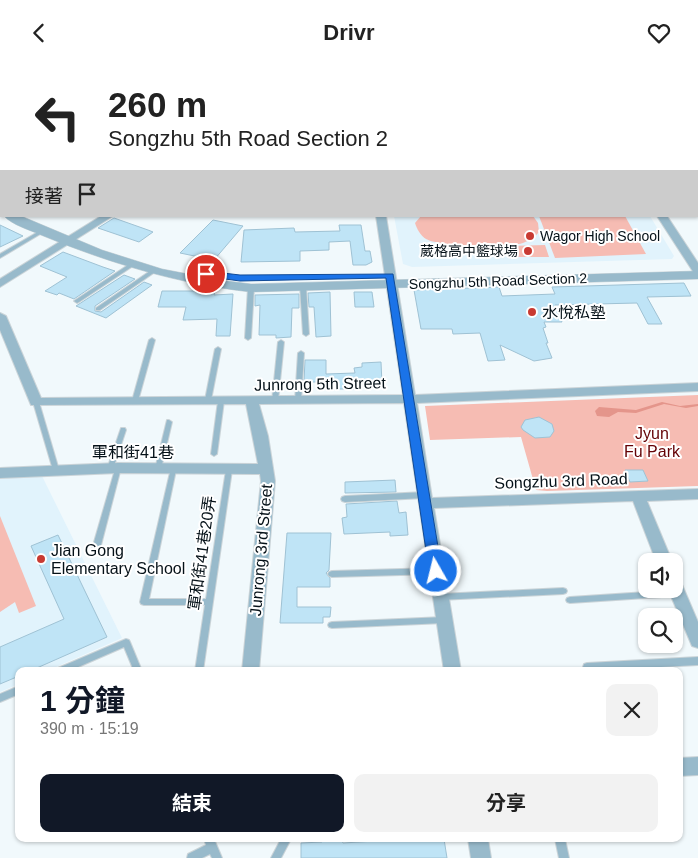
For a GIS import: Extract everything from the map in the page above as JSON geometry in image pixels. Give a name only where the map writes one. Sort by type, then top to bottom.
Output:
[{"type":"street","name":"Songzhu 5th Road Section 2","points":[[12,217],[45,230],[160,264],[217,276],[391,280]]},
{"type":"street","name":"Songzhu 5th Road Section 2","points":[[34,217],[131,265],[195,282],[251,288],[391,280],[697,270]]},
{"type":"street","points":[[0,285],[72,237],[106,217]]},
{"type":"street","points":[[381,217],[451,667]]},
{"type":"street","points":[[663,217],[697,270]]},
{"type":"street","points":[[0,316],[36,402]]},
{"type":"street","name":"Junrong 5th Street","points":[[36,402],[410,399],[698,387]]},
{"type":"street","name":"Junrong 3rd Street","points":[[250,667],[268,481],[261,436],[252,401]]},
{"type":"street","name":"軍和街41巷","points":[[0,473],[114,469],[266,469]]},
{"type":"street","name":"Songzhu 3rd Road","points":[[425,499],[638,497],[698,494]]},
{"type":"street","points":[[638,497],[661,553]]},
{"type":"street","points":[[680,598],[698,641]]},
{"type":"street","points":[[683,767],[698,766]]},
{"type":"street","points":[[478,842],[481,858]]},
{"type":"lane","points":[[0,256],[45,230]]},
{"type":"lane","points":[[77,301],[131,265]]},
{"type":"lane","points":[[98,309],[153,271]]},
{"type":"lane","points":[[303,286],[306,334]]},
{"type":"lane","points":[[248,338],[251,288]]},
{"type":"lane","points":[[135,401],[152,340]]},
{"type":"lane","points":[[275,401],[281,342]]},
{"type":"lane","points":[[214,453],[218,349]]},
{"type":"lane","points":[[298,401],[301,353]]},
{"type":"lane","points":[[36,402],[56,470]]},
{"type":"lane","points":[[158,469],[169,422]]},
{"type":"lane","points":[[96,549],[123,430]]},
{"type":"lane","points":[[174,470],[144,602],[210,602]]},
{"type":"lane","name":"軍和街41巷20弄","points":[[200,667],[229,470]]},
{"type":"lane","points":[[345,499],[425,499]]},
{"type":"lane","points":[[332,574],[436,571]]},
{"type":"lane","points":[[440,597],[564,591]]},
{"type":"lane","points":[[570,600],[638,592]]},
{"type":"lane","points":[[332,625],[444,620]]},
{"type":"lane","points":[[70,667],[126,642],[136,667]]},
{"type":"lane","points":[[587,667],[698,661]]},
{"type":"lane","points":[[0,698],[15,692]]},
{"type":"lane","points":[[276,858],[284,842]]},
{"type":"lane","points":[[561,842],[564,858]]},
{"type":"lane","points":[[192,858],[210,843],[217,858]]},
{"type":"shaded area","name":"Wagor High School","points":[[394,217],[651,217],[674,256],[672,259],[412,267],[403,264]]},
{"type":"shaded area","points":[[662,402],[680,406],[698,404],[698,406],[686,408],[664,404],[636,413],[618,412],[609,417],[597,416],[595,411],[599,407],[636,410]]},
{"type":"shaded area","name":"Jian Gong Elementary School","points":[[41,474],[122,638],[56,667],[15,667],[15,686],[0,692],[0,479]]},
{"type":"green space","points":[[420,217],[534,217],[538,223],[539,232],[528,241],[515,245],[474,246],[445,244],[426,239],[422,236],[415,223]]},
{"type":"green space","points":[[539,217],[626,217],[646,254],[555,258]]},
{"type":"green space","name":"葳格高中籃球場","points":[[545,245],[549,257],[511,257],[507,246]]},
{"type":"green space","name":"Jyun Fu Park","points":[[698,395],[698,486],[536,490],[521,437],[430,440],[425,406]]},
{"type":"green space","points":[[0,516],[36,606],[19,613],[15,602],[0,612]]},
{"type":"building","points":[[114,218],[153,232],[139,242],[98,228]]},
{"type":"building","points":[[213,220],[243,226],[214,260],[180,253]]},
{"type":"building","points":[[0,225],[23,236],[0,247]]},
{"type":"building","points":[[339,225],[361,225],[365,251],[370,251],[372,262],[366,265],[353,265],[350,241],[329,242],[329,250],[300,251],[300,261],[241,262],[244,230],[294,228],[295,232],[340,231]]},
{"type":"building","points":[[63,252],[115,271],[74,299],[59,293],[57,295],[45,291],[67,277],[40,266]]},
{"type":"building","points":[[124,275],[135,279],[95,306],[95,311],[101,312],[144,282],[152,285],[106,318],[76,306]]},
{"type":"building","points":[[684,283],[691,296],[647,297],[662,324],[648,324],[637,303],[555,305],[562,322],[544,322],[546,327],[543,328],[552,358],[534,361],[500,345],[505,360],[488,361],[480,333],[453,334],[452,329],[421,329],[414,290],[499,287],[502,296],[555,294],[552,287]]},
{"type":"building","points":[[162,291],[215,291],[214,295],[233,294],[230,336],[216,336],[217,319],[183,320],[186,307],[158,307]]},
{"type":"building","points":[[330,292],[331,336],[316,337],[314,307],[309,307],[308,293]]},
{"type":"building","points":[[354,292],[372,292],[374,307],[355,307]]},
{"type":"building","points":[[299,294],[299,308],[292,308],[291,337],[276,338],[276,335],[259,335],[260,305],[255,306],[255,295]]},
{"type":"building","points":[[305,360],[326,360],[326,374],[355,373],[354,368],[362,367],[362,363],[381,362],[382,384],[358,385],[359,389],[322,389],[322,382],[304,382]]},
{"type":"building","points":[[539,417],[552,424],[554,431],[550,437],[535,438],[521,427],[525,420]]},
{"type":"building","points":[[625,470],[643,470],[648,481],[630,482]]},
{"type":"building","points":[[395,480],[396,492],[345,493],[345,482]]},
{"type":"building","points":[[397,501],[399,513],[406,512],[408,535],[390,536],[390,532],[344,534],[342,518],[347,517],[346,504]]},
{"type":"building","points":[[287,533],[331,533],[329,570],[326,573],[330,578],[330,587],[297,587],[297,607],[331,607],[330,617],[323,617],[323,623],[280,623]]},
{"type":"building","points":[[58,535],[107,637],[39,667],[15,667],[15,678],[0,684],[0,647],[64,619],[31,546]]},
{"type":"building","points":[[444,842],[447,858],[301,858],[301,843]]},
{"type":"place","name":"Wagor High School","points":[[530,236]]},
{"type":"place","name":"葳格高中籃球場","points":[[528,251]]},
{"type":"place","name":"水悅私塾","points":[[532,312]]},
{"type":"place","name":"Jian Gong Elementary School","points":[[41,559]]},
{"type":"route","points":[[206,274],[240,278],[390,275],[436,571]]}]
